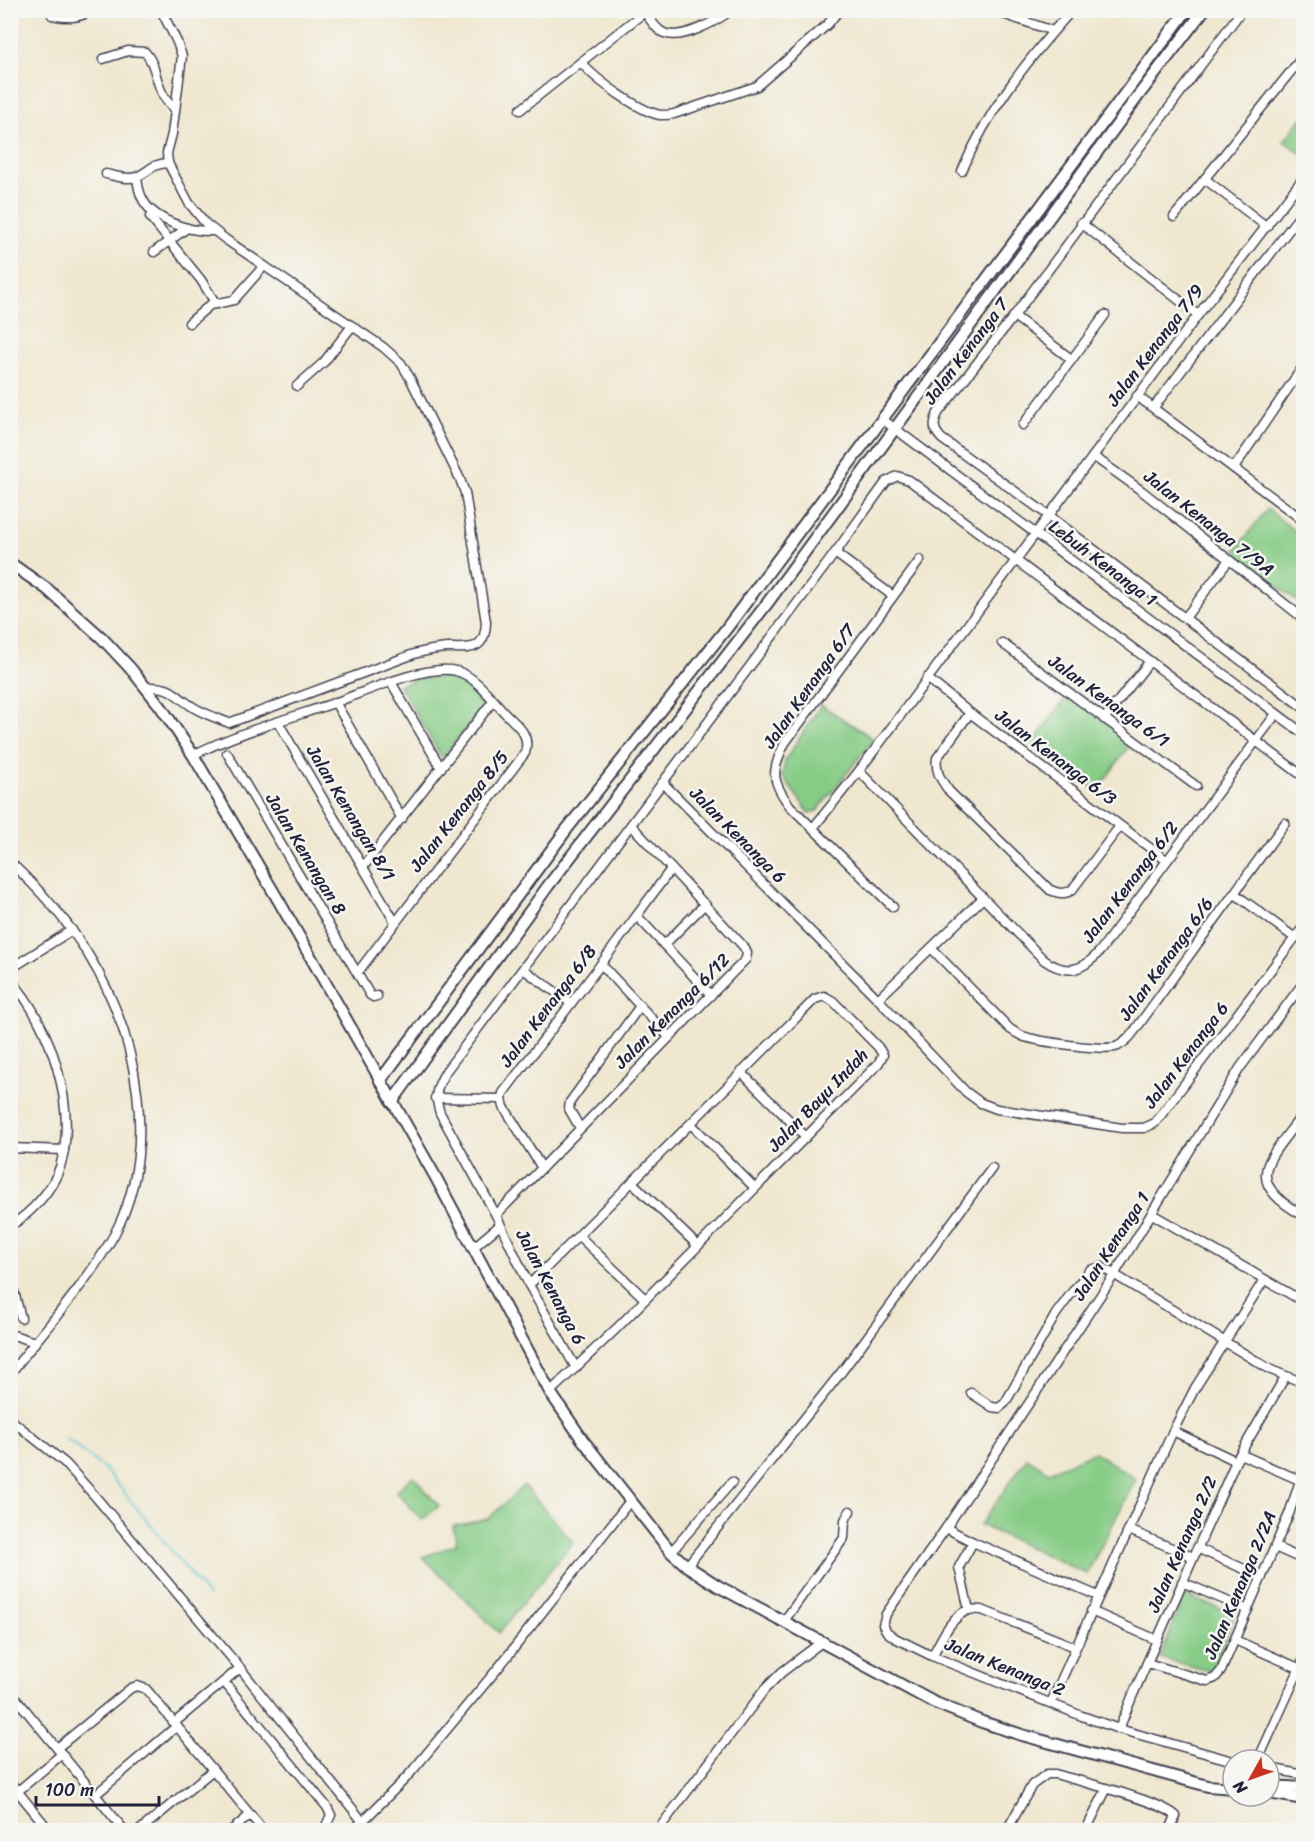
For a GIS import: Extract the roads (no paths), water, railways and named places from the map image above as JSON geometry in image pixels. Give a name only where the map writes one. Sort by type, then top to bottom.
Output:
[{"type":"street","points":[[52,15],[70,18],[84,15],[92,10]]},
{"type":"street","points":[[146,687],[161,686],[172,690],[192,707],[229,723],[414,654],[433,649],[473,648],[486,636],[465,493],[420,397],[401,363],[383,347],[213,231],[189,202],[168,163],[167,153],[172,134],[182,56],[161,10]]},
{"type":"street","points":[[520,110],[646,11],[656,27],[665,34],[677,35],[700,28],[731,10]]},
{"type":"street","points":[[581,62],[593,76],[649,112],[661,115],[674,114],[757,86],[828,24],[838,10]]},
{"type":"street","points":[[991,10],[1053,32]]},
{"type":"street","points":[[962,171],[973,145],[1000,100],[1072,10]]},
{"type":"street","points":[[380,1081],[567,829],[726,629],[1187,10]]},
{"type":"street","points":[[392,1102],[548,886],[649,753],[724,660],[1138,96],[1204,10]]},
{"type":"street","name":"Jalan Kenanga 7","points":[[1242,10],[1081,223],[1014,316],[938,413],[934,423],[936,433],[942,439],[1048,515],[1304,708]]},
{"type":"street","points":[[103,58],[128,51],[145,52],[151,61],[162,96],[174,109]]},
{"type":"street","points":[[1174,218],[1304,56]]},
{"type":"street","points":[[106,174],[118,177],[137,177],[150,167],[159,163],[168,163]]},
{"type":"street","points":[[137,177],[141,196],[152,211],[187,228],[200,232],[213,231]]},
{"type":"street","name":"Jalan Kenanga 7/9","points":[[1035,533],[1304,177]]},
{"type":"street","points":[[1205,179],[1267,227]]},
{"type":"street","points":[[1154,407],[1304,210]]},
{"type":"street","points":[[152,211],[150,217],[208,290],[216,304]]},
{"type":"street","points":[[1081,223],[1198,315]]},
{"type":"street","points":[[154,252],[187,228]]},
{"type":"street","points":[[189,323],[204,310],[216,304],[234,300],[264,266]]},
{"type":"street","points":[[1023,425],[1105,315]]},
{"type":"street","points":[[1014,316],[1071,359]]},
{"type":"street","points":[[297,386],[324,362],[352,326]]},
{"type":"street","points":[[1234,468],[1304,366]]},
{"type":"street","points":[[1137,396],[1302,517]]},
{"type":"street","name":"Lebuh Kenanga 1","points":[[882,419],[1304,734]]},
{"type":"street","name":"Jalan Kenanga 7/9A","points":[[1093,456],[1142,491],[1304,619]]},
{"type":"street","points":[[663,783],[835,553],[880,489],[886,482],[897,476],[909,480],[1304,777]]},
{"type":"street","points":[[813,828],[859,771],[1035,533]]},
{"type":"street","points":[[835,553],[893,596]]},
{"type":"street","name":"Jalan Kenanga 6/7","points":[[893,908],[790,806],[779,791],[774,776],[776,760],[785,743],[920,560]]},
{"type":"street","points":[[1185,618],[1229,560]]},
{"type":"street","points":[[10,562],[74,611],[102,638],[146,687],[193,755],[280,903],[474,1246],[550,1392],[577,1432],[671,1552],[687,1566],[718,1586],[823,1641],[911,1691],[982,1722],[1208,1786],[1221,1787]]},
{"type":"street","name":"Jalan Kenanga 6/1","points":[[1002,643],[1196,786]]},
{"type":"street","points":[[1104,719],[1150,662]]},
{"type":"street","name":"Jalan Kenanga 8/5","points":[[193,755],[391,682],[418,674],[454,670],[464,674],[494,701],[525,735],[528,742],[525,753],[358,972]]},
{"type":"street","name":"Jalan Kenanga 6/3","points":[[927,678],[1166,860]]},
{"type":"street","points":[[391,682],[441,768]]},
{"type":"street","points":[[363,867],[494,701]]},
{"type":"street","points":[[335,702],[402,819]]},
{"type":"street","points":[[970,713],[937,759],[936,767],[939,778],[949,791],[1050,890],[1066,893],[1072,890],[1120,826]]},
{"type":"street","name":"Jalan Kenanga 6/2","points":[[859,771],[1044,960],[1055,968],[1070,970],[1084,966],[1096,956],[1276,714]]},
{"type":"street","name":"Jalan Kenangan 8/1","points":[[278,722],[395,921]]},
{"type":"street","name":"Jalan Kenangan 8","points":[[227,753],[370,995],[377,996]]},
{"type":"street","name":"Jalan Kenanga 6","points":[[576,1368],[529,1285],[496,1215],[440,1113],[435,1098],[438,1084],[446,1071],[663,783],[878,999],[966,1092],[981,1103],[997,1109],[1122,1128],[1144,1128],[1155,1123],[1304,926]]},
{"type":"street","name":"Jalan Kenanga 6/6","points":[[931,948],[1010,1029],[1021,1035],[1102,1048],[1117,1047],[1127,1040],[1285,824]]},
{"type":"street","name":"Jalan Kenanga 6/12","points":[[496,1215],[669,1037],[741,967],[746,959],[747,953],[744,947],[631,825]]},
{"type":"street","points":[[10,862],[51,904],[72,930],[90,957],[112,1000],[129,1051],[138,1092],[139,1156],[123,1212],[114,1234],[98,1260],[10,1374]]},
{"type":"street","name":"Jalan Kenanga 6/8","points":[[501,1099],[503,1093],[602,964],[671,869]]},
{"type":"street","points":[[1235,894],[1294,938]]},
{"type":"street","points":[[878,999],[983,898]]},
{"type":"street","points":[[664,945],[705,904]]},
{"type":"street","points":[[637,916],[711,995]]},
{"type":"street","points":[[10,969],[72,930]]},
{"type":"street","points":[[602,964],[669,1037]]},
{"type":"street","points":[[523,969],[571,1003]]},
{"type":"street","points":[[10,979],[30,1005],[51,1049],[64,1112],[64,1150],[59,1170],[46,1193],[30,1212],[10,1226]]},
{"type":"street","name":"Jalan Kenanga 1","points":[[946,1528],[1114,1275],[1240,1068],[1304,982]]},
{"type":"street","name":"Jalan Bayu Indah","points":[[529,1285],[815,999],[824,996],[834,1001],[879,1047],[883,1055],[878,1064],[550,1392]]},
{"type":"street","points":[[580,1128],[569,1109],[570,1102],[640,1006]]},
{"type":"street","points":[[741,1072],[806,1137]]},
{"type":"street","points":[[435,1098],[501,1099],[542,1168]]},
{"type":"street","points":[[1304,1112],[1267,1166],[1264,1176],[1267,1187],[1274,1196],[1287,1207],[1304,1216]]},
{"type":"street","points":[[691,1124],[755,1188]]},
{"type":"street","points":[[10,1148],[64,1150]]},
{"type":"street","points":[[687,1566],[843,1370],[992,1168]]},
{"type":"street","points":[[632,1182],[697,1245]]},
{"type":"street","points":[[1152,1214],[1304,1302]]},
{"type":"street","points":[[474,1246],[500,1225]]},
{"type":"street","points":[[579,1236],[645,1299]]},
{"type":"street","points":[[971,1393],[992,1407],[999,1408],[1020,1378],[1056,1314],[1090,1270],[1102,1267],[1285,1377],[1304,1383]]},
{"type":"street","points":[[10,1277],[21,1318]]},
{"type":"street","points":[[1051,1703],[1090,1611],[1173,1431],[1195,1388],[1264,1280]]},
{"type":"street","points":[[10,1334],[35,1342]]},
{"type":"street","name":"Jalan Kenanga 2/2","points":[[1119,1729],[1238,1457],[1285,1377]]},
{"type":"street","points":[[10,1419],[70,1469],[240,1668],[363,1822]]},
{"type":"street","points":[[1173,1431],[1302,1481]]},
{"type":"street","name":"Jalan Kenanga 2/2A","points":[[1147,1664],[1207,1681],[1215,1678],[1221,1671],[1275,1547],[1302,1481],[1304,1469]]},
{"type":"street","points":[[671,1552],[732,1482]]},
{"type":"street","points":[[354,1830],[408,1776],[492,1675],[630,1501]]},
{"type":"street","points":[[784,1621],[844,1538],[845,1520],[850,1511]]},
{"type":"street","points":[[946,1528],[1098,1596]]},
{"type":"street","name":"Jalan Kenanga 2","points":[[946,1528],[886,1614],[883,1624],[887,1632],[932,1656],[1119,1729],[1221,1758]]},
{"type":"street","points":[[1128,1530],[1193,1557]]},
{"type":"street","points":[[969,1610],[958,1567],[973,1542]]},
{"type":"street","points":[[1275,1547],[1304,1560]]},
{"type":"street","points":[[1197,1548],[1262,1577]]},
{"type":"street","points":[[1182,1582],[1248,1610]]},
{"type":"street","points":[[932,1656],[948,1628],[958,1617],[969,1610],[982,1610],[1075,1647]]},
{"type":"street","points":[[1090,1611],[1157,1640]]},
{"type":"street","points":[[1235,1640],[1301,1669]]},
{"type":"street","points":[[658,1830],[765,1689],[782,1672],[823,1641]]},
{"type":"street","points":[[1264,1748],[1304,1659]]},
{"type":"street","points":[[95,1795],[240,1668]]},
{"type":"street","points":[[224,1682],[327,1807],[331,1815],[324,1830]]},
{"type":"street","points":[[18,1791],[131,1688],[137,1686],[146,1689],[263,1830]]},
{"type":"street","points":[[10,1690],[124,1830]]},
{"type":"street","points":[[140,1830],[213,1770]]},
{"type":"street","points":[[1281,1770],[1304,1775]]},
{"type":"street","points":[[1007,1830],[1032,1785],[1047,1773],[1143,1800],[1172,1811],[1176,1816],[1170,1830]]},
{"type":"street","points":[[10,1782],[49,1830]]},
{"type":"street","points":[[1281,1787],[1304,1788]]},
{"type":"street","points":[[1086,1830],[1106,1790]]},
{"type":"street","points":[[1281,1795],[1304,1799]]},
{"type":"street","points":[[232,1830],[250,1815]]},
{"type":"waterway","points":[[66,1439],[105,1469],[208,1596]]}]
